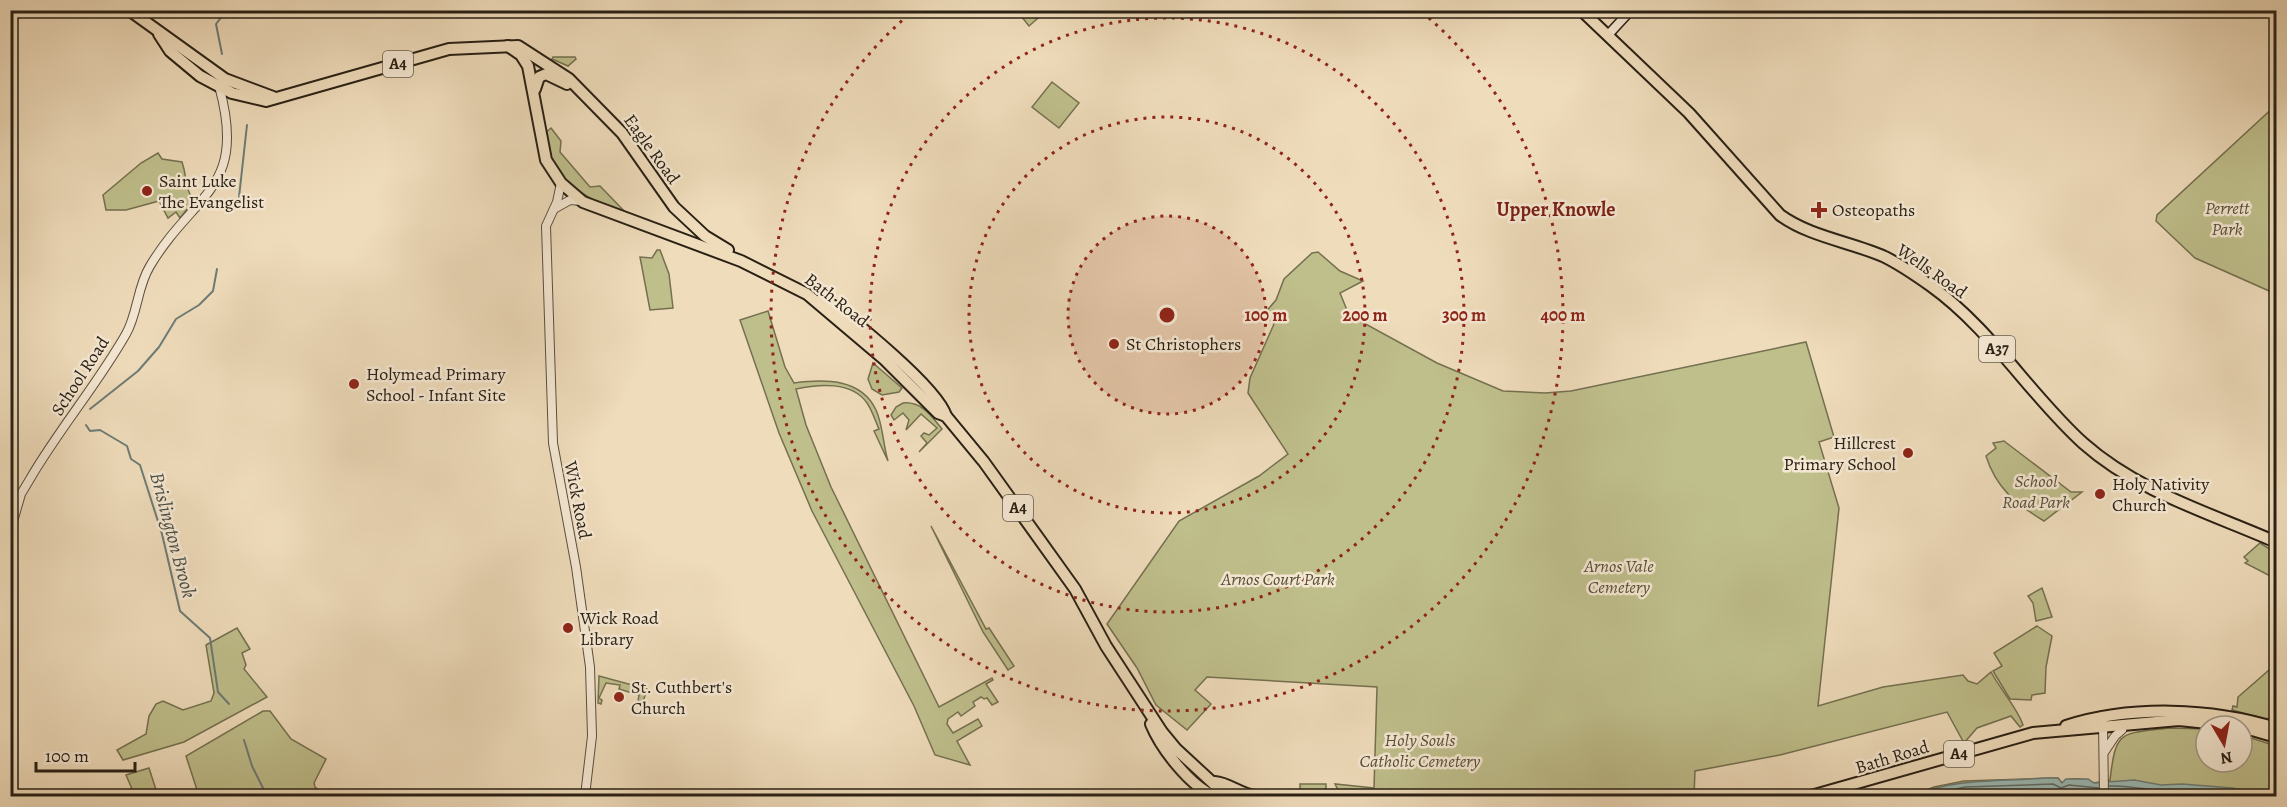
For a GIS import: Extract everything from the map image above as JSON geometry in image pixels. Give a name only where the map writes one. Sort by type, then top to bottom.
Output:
[{"type":"highway","name":"A4","points":[[129,10],[159,34],[196,57],[232,88]]},
{"type":"highway","name":"Wells Road","points":[[1581,10],[1689,113],[1780,215],[1794,224],[1884,257],[1948,299],[1977,326],[2061,422],[2118,470],[2163,495],[2277,542]]},
{"type":"highway","name":"A4","points":[[159,34],[170,51],[192,69],[219,86],[273,97],[310,90],[450,49],[507,46],[521,55],[528,68],[546,160],[561,183],[583,202],[669,234]]},
{"type":"highway","name":"Eagle Road","points":[[507,46],[523,48],[559,70],[622,133],[674,207],[705,236],[726,249]]},
{"type":"highway","points":[[192,69],[191,60],[196,57]]},
{"type":"highway","name":"Eagle Road","points":[[533,92],[539,77],[546,74],[576,88]]},
{"type":"highway","name":"Eagle Road","points":[[669,234],[680,227],[674,207]]},
{"type":"highway","name":"Bath Road","points":[[669,234],[740,257]]},
{"type":"highway","name":"Bath Road","points":[[726,249],[807,294],[885,360],[938,413],[946,416],[1015,504],[1089,610],[1106,646],[1115,656],[1144,707],[1163,748],[1184,772],[1214,796]]},
{"type":"highway","name":"Bath Road","points":[[1144,707],[1176,749],[1227,796]]},
{"type":"highway","name":"Bath Road","points":[[1811,796],[2004,740],[2103,722],[2185,712],[2228,717],[2277,728]]},
{"type":"highway","name":"Bath Road","points":[[2122,730],[2179,720]]},
{"type":"highway","name":"Bath Road","points":[[2103,722],[2194,722]]},
{"type":"highway","points":[[2254,731],[2277,737]]},
{"type":"highway","name":"Bath Road","points":[[1211,782],[1221,783],[1245,795],[1256,796]]},
{"type":"main road","points":[[1608,35],[1631,10]]},
{"type":"street","points":[[219,86],[225,106]]},
{"type":"street","points":[[225,106],[232,88]]},
{"type":"street","name":"School Road","points":[[10,532],[21,494],[38,464],[78,410],[126,333],[134,317],[144,278],[171,235],[190,216],[218,179],[226,151],[225,106]]},
{"type":"street","name":"Wick Road","points":[[561,183],[554,209],[546,226],[553,443],[576,567],[590,667],[592,736],[585,796]]},
{"type":"street","points":[[554,209],[570,200],[583,202]]},
{"type":"street","points":[[2103,722],[2104,796]]},
{"type":"street","points":[[2104,756],[2115,735],[2122,730]]},
{"type":"green space","points":[[1017,11],[1046,11],[1029,26]]},
{"type":"green space","points":[[553,57],[575,57],[576,59],[568,66],[552,59]]},
{"type":"green space","points":[[1052,82],[1079,103],[1059,128],[1032,107]]},
{"type":"green space","name":"Perrett Park","points":[[2276,105],[2276,294],[2195,258],[2156,221],[2157,215]]},
{"type":"green space","points":[[551,128],[561,141],[560,152],[590,187],[600,186],[627,214],[585,195],[562,175],[547,149],[545,133]]},
{"type":"green space","points":[[158,153],[162,159],[182,162],[187,186],[194,201],[180,218],[176,212],[168,218],[159,201],[126,210],[106,210],[103,195],[141,163]]},
{"type":"green space","points":[[657,250],[660,250],[669,274],[673,308],[650,310],[640,257],[652,258]]},
{"type":"green space","name":"Arnos Vale Cemetery","points":[[1318,252],[1340,271],[1363,281],[1340,293],[1349,315],[1437,363],[1503,391],[1545,393],[1571,391],[1806,342],[1834,437],[1819,442],[1839,508],[1818,706],[1883,687],[1963,675],[1968,681],[1977,684],[1991,672],[2023,725],[2020,727],[2011,716],[1977,728],[1964,743],[1947,712],[1780,755],[1695,771],[1694,796],[1413,796],[1339,792],[1335,784],[1374,788],[1377,687],[1207,677],[1195,690],[1211,704],[1187,730],[1156,705],[1137,668],[1107,624],[1179,521],[1259,476],[1288,454],[1248,393],[1250,378],[1274,324],[1264,314],[1276,300],[1284,279],[1312,253]]},
{"type":"green space","points":[[768,311],[785,367],[794,383],[829,381],[851,386],[869,399],[876,410],[888,461],[874,431],[879,429],[867,403],[861,396],[853,391],[834,386],[796,389],[806,425],[831,487],[939,707],[992,678],[993,680],[986,684],[998,702],[992,705],[987,698],[981,697],[973,702],[975,706],[961,716],[958,712],[948,719],[947,724],[953,733],[978,719],[982,726],[957,741],[970,765],[935,755],[914,706],[812,511],[779,433],[740,320]]},
{"type":"green space","points":[[873,363],[902,388],[899,392],[882,395],[872,389],[868,379]]},
{"type":"green space","points":[[903,403],[921,407],[942,429],[919,452],[927,443],[921,436],[924,433],[929,435],[937,428],[921,414],[906,430],[909,420],[903,413],[894,420],[891,415],[896,407]]},
{"type":"green space","name":"School Road Park","points":[[2004,441],[2071,492],[2082,492],[2044,521],[2034,515],[2008,494],[1990,467],[1986,456],[1996,448],[1993,443]]},
{"type":"green space","points":[[931,526],[986,629],[989,628],[1014,666],[1008,670],[983,632]]},
{"type":"green space","points":[[2260,543],[2276,553],[2276,579],[2245,563],[2248,561],[2244,557]]},
{"type":"green space","points":[[2042,588],[2052,617],[2036,621],[2033,603],[2028,596]]},
{"type":"green space","points":[[2037,626],[2052,636],[2046,667],[2045,693],[2032,695],[2031,700],[2010,699],[1993,671],[2002,666],[1994,653]]},
{"type":"green space","points":[[237,628],[250,649],[242,653],[246,665],[244,669],[267,697],[184,742],[123,760],[117,750],[146,734],[149,716],[156,704],[163,701],[183,710],[211,701],[214,693],[206,645]]},
{"type":"green space","points":[[2276,664],[2276,716],[2266,719],[2232,710],[2233,706],[2237,707],[2238,697]]},
{"type":"green space","points":[[599,676],[647,689],[643,702],[638,701],[639,695],[619,689],[620,685],[606,683],[599,698],[602,700],[601,704],[598,703]]},
{"type":"green space","points":[[263,711],[270,711],[291,739],[326,759],[314,783],[315,787],[327,796],[199,796],[186,756]]},
{"type":"green space","points":[[2194,729],[2194,774],[2254,774],[2254,739],[2276,746],[2276,796],[1911,796],[1934,787],[1964,781],[2058,778],[2062,783],[2082,779],[2094,783],[2110,780],[2118,743],[2123,737],[2140,731]]},
{"type":"green space","points":[[149,768],[158,796],[135,796],[126,775]]},
{"type":"green space","points":[[1300,784],[1326,784],[1326,788],[1322,791],[1300,791]]},
{"type":"water","points":[[2058,778],[2062,783],[2066,779],[2088,779],[2094,783],[2134,780],[2161,785],[2182,784],[2232,788],[2276,796],[1911,796],[1960,783]]},
{"type":"waterway","name":"Brislington Brook","points":[[222,54],[216,24],[227,10]]},
{"type":"waterway","name":"Brislington Brook","points":[[239,197],[247,125]]},
{"type":"waterway","name":"Brislington Brook","points":[[90,409],[138,371],[159,347],[176,319],[199,305],[213,291],[217,269]]},
{"type":"waterway","name":"Brislington Brook","points":[[86,425],[90,431],[100,430],[127,446],[131,459],[140,465],[162,534],[180,611],[210,638],[218,692],[229,704]]},
{"type":"waterway","name":"Brislington Brook","points":[[244,740],[252,766],[267,796]]},
{"type":"place","name":"Saint Luke The Evangelist","points":[[147,191]]},
{"type":"place","name":"Osteopaths","points":[[1819,210]]},
{"type":"place","name":"St Christophers","points":[[1114,344]]},
{"type":"place","name":"Holymead Primary School - Infant Site","points":[[354,384]]},
{"type":"place","name":"Hillcrest Primary School","points":[[1908,453]]},
{"type":"place","name":"Holy Nativity Church","points":[[2100,494]]},
{"type":"place","name":"Wick Road Library","points":[[568,628]]},
{"type":"place","name":"St. Cuthbert's Church","points":[[619,697]]},
{"type":"district","name":"Upper Knowle","points":[[1556,209]]},
{"type":"park label","name":"Arnos Court Park","points":[[1278,579]]},
{"type":"park label","name":"Holy Souls Catholic Cemetery","points":[[1420,750]]}]
